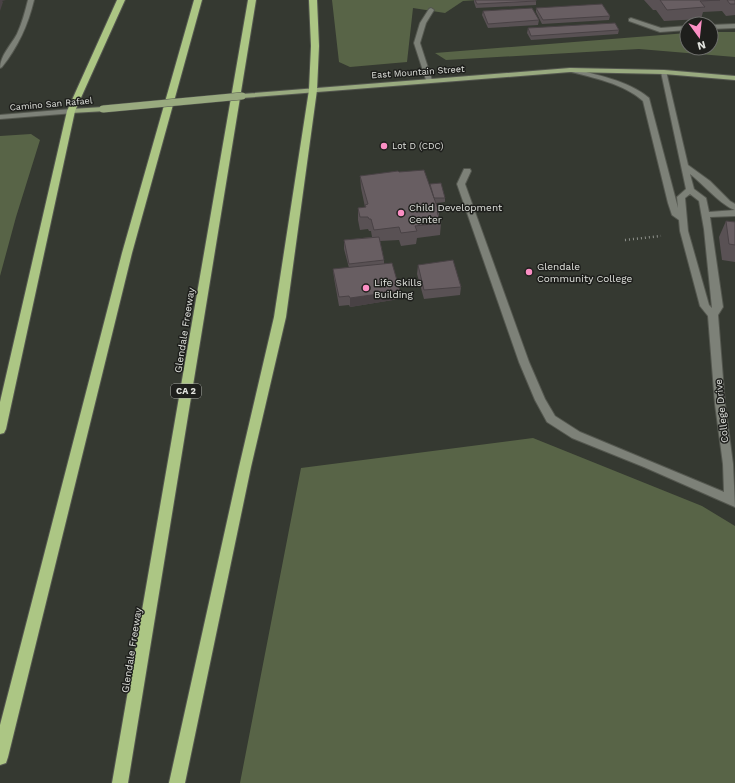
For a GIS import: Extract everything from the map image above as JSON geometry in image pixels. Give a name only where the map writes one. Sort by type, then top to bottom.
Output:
[{"type":"highway","points":[[0,429],[71,111],[121,0]]},
{"type":"highway","points":[[0,757],[127,253],[198,0]]},
{"type":"highway","name":"Glendale Freeway","points":[[120,783],[252,0]]},
{"type":"highway","points":[[178,783],[243,475],[280,317],[313,90],[315,46],[313,0]]},
{"type":"main road","name":"East Mountain Street","points":[[103,109],[429,80],[570,70],[664,72],[735,78]]},
{"type":"main road","name":"Camino San Rafael","points":[[71,111],[103,109]]},
{"type":"street","points":[[0,66],[19,38],[27,18],[31,0]]},
{"type":"street","points":[[429,80],[417,44],[423,23],[431,10]]},
{"type":"street","points":[[631,20],[660,30],[679,29]]},
{"type":"street","points":[[719,27],[735,26]]},
{"type":"street","points":[[570,70],[629,88],[639,93],[646,100],[676,215],[684,219]]},
{"type":"street","points":[[664,72],[690,190]]},
{"type":"street","name":"Camino San Rafael","points":[[0,117],[71,111]]},
{"type":"street","points":[[684,165],[707,183],[727,203],[735,207]]},
{"type":"street","points":[[467,171],[461,184],[463,191],[524,362],[540,400],[552,419],[576,435],[648,464],[732,502]]},
{"type":"street","name":"College Drive","points":[[713,315],[705,306],[684,231],[682,197],[690,190],[703,200],[706,215],[718,307],[713,315],[718,390],[730,469],[732,502]]},
{"type":"street","points":[[706,215],[735,214]]},
{"type":"path","points":[[625,240],[661,236]]},
{"type":"green space","points":[[332,0],[478,0],[463,1],[445,13],[413,8],[407,62],[350,67],[339,62]]},
{"type":"green space","points":[[719,32],[735,32],[735,57],[719,56]]},
{"type":"green space","points":[[679,34],[679,52],[639,49],[446,60],[435,53]]},
{"type":"green space","points":[[31,134],[40,140],[16,217],[0,276],[0,136]]},
{"type":"green space","points":[[533,438],[702,506],[735,526],[735,783],[240,783],[301,468]]},
{"type":"building","points":[[475,0],[536,0],[536,1],[477,4]]},
{"type":"building","points":[[660,0],[720,0],[700,1],[705,7],[667,10]]},
{"type":"building","points":[[727,0],[735,0],[735,4],[730,4]]},
{"type":"building","points":[[602,4],[610,16],[543,20],[536,8]]},
{"type":"building","points":[[532,8],[539,20],[488,24],[483,11]]},
{"type":"building","points":[[615,23],[619,30],[531,36],[528,28]]},
{"type":"building","name":"Child Development Center","points":[[424,170],[439,212],[437,212],[441,223],[415,226],[417,231],[401,233],[399,227],[374,230],[371,219],[368,217],[360,217],[358,208],[366,207],[365,205],[368,204],[360,176],[398,171]]},
{"type":"building","points":[[441,183],[445,198],[434,198],[430,184]]},
{"type":"building","points":[[726,221],[735,222],[735,245],[729,244]]},
{"type":"building","points":[[379,237],[384,260],[349,264],[344,240]]},
{"type":"building","points":[[453,260],[461,287],[424,290],[418,265]]},
{"type":"building","name":"Life Skills Building","points":[[392,263],[400,291],[350,298],[349,296],[339,297],[333,269]]},
{"type":"place","name":"Lot D (CDC)","points":[[384,146]]},
{"type":"place","name":"Child Development Center","points":[[401,213]]},
{"type":"place","name":"Glendale Community College","points":[[529,272]]},
{"type":"place","name":"Life Skills Building","points":[[366,288]]}]
